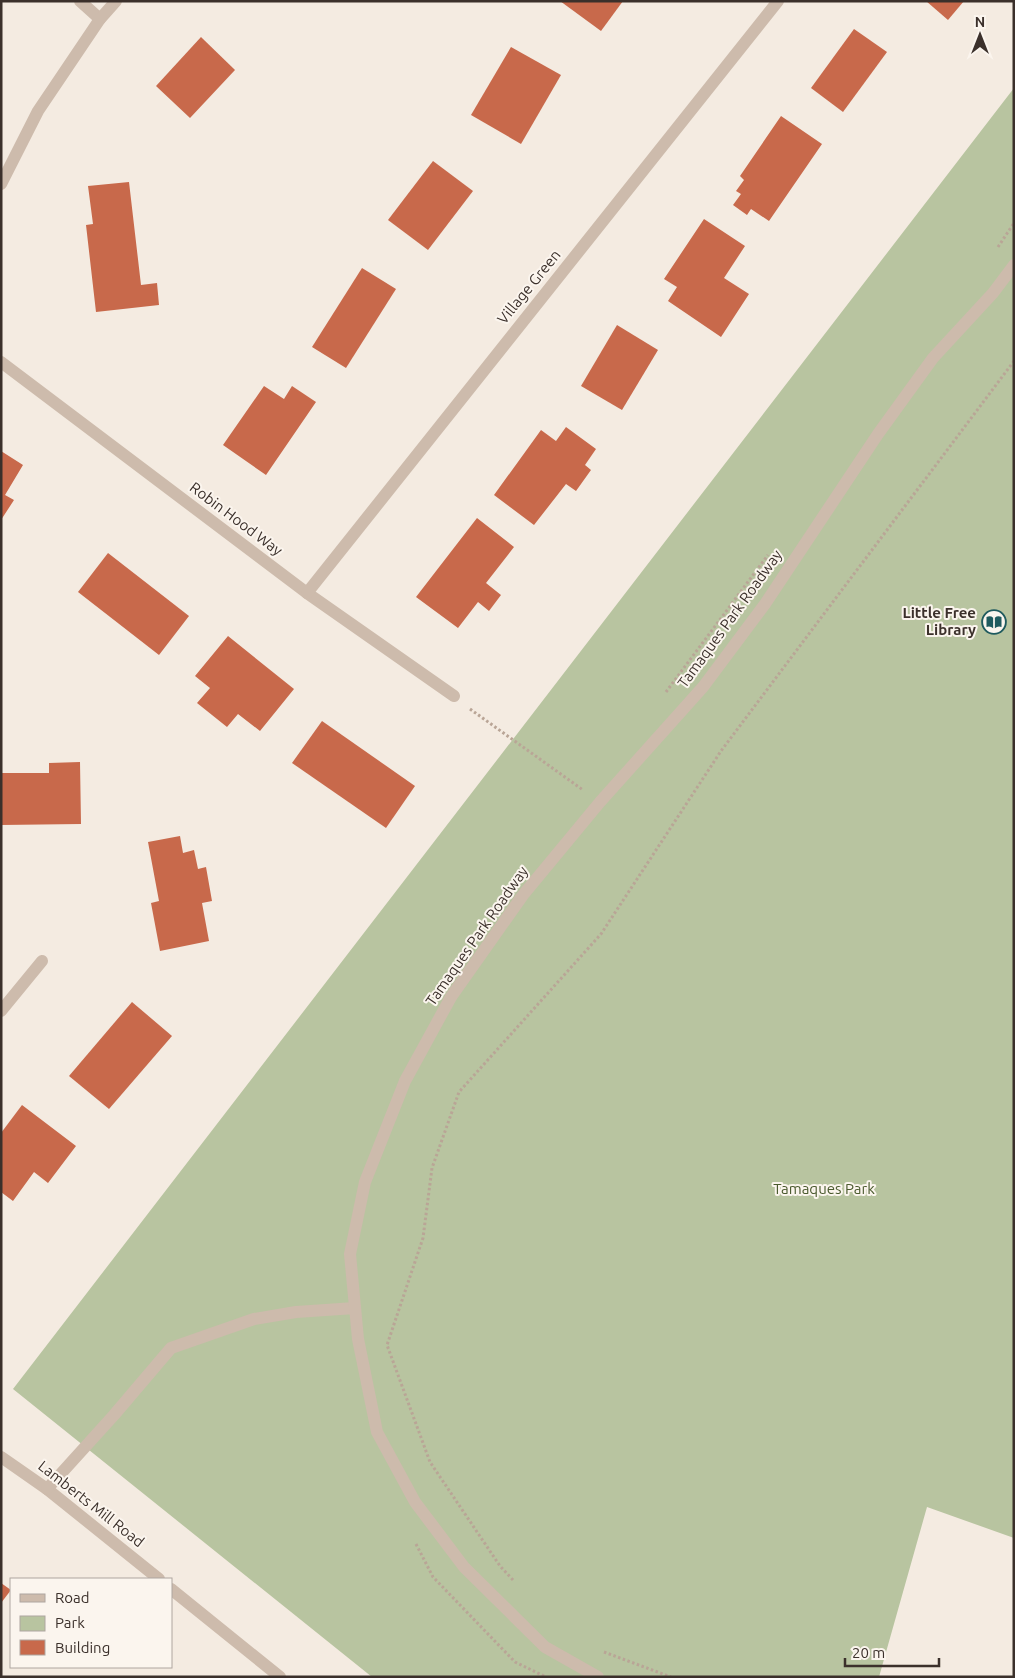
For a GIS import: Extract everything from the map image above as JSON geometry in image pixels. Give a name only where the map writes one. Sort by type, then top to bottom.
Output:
[{"type":"street","points":[[80,1],[100,19]]},
{"type":"street","points":[[1,184],[38,110],[100,19],[116,1]]},
{"type":"street","name":"Village Green","points":[[307,593],[778,1]]},
{"type":"street","name":"Tamaques Park Roadway","points":[[598,1677],[545,1646],[464,1567],[415,1502],[376,1432],[358,1339],[350,1254],[365,1182],[405,1081],[456,990],[523,895],[600,802],[703,686],[765,604],[878,434],[933,358],[992,293],[1014,265]]},
{"type":"street","name":"Robin Hood Way","points":[[1,362],[307,593],[454,696]]},
{"type":"street","points":[[1,1011],[42,960]]},
{"type":"street","points":[[47,1489],[171,1348],[254,1319],[296,1312],[355,1308]]},
{"type":"street","name":"Lamberts Mill Road","points":[[1,1457],[47,1489],[158,1578]]},
{"type":"street","points":[[172,1590],[280,1677]]},
{"type":"path","points":[[997,248],[1014,223]]},
{"type":"path","points":[[513,1580],[500,1566],[430,1462],[387,1345],[423,1238],[432,1168],[459,1092],[601,934],[721,751],[1014,361]]},
{"type":"path","points":[[660,699],[772,549]]},
{"type":"path","points":[[454,696],[487,722],[600,802]]},
{"type":"path","points":[[415,1542],[433,1577],[501,1648],[515,1662],[546,1677]]},
{"type":"path","points":[[600,1651],[671,1677]]},
{"type":"green space","name":"Tamaques Park","points":[[1014,88],[1014,1538],[927,1507],[879,1677],[372,1677],[13,1389]]},
{"type":"building","points":[[560,1],[623,1],[601,31]]},
{"type":"building","points":[[926,1],[964,1],[948,20]]},
{"type":"building","points":[[854,29],[887,52],[843,112],[811,88]]},
{"type":"building","points":[[201,37],[235,70],[190,118],[156,86]]},
{"type":"building","points":[[511,47],[561,75],[521,144],[471,115]]},
{"type":"building","points":[[781,116],[822,144],[769,221],[751,209],[747,215],[733,205],[741,194],[736,191],[744,180],[740,176]]},
{"type":"building","points":[[433,161],[473,191],[428,250],[388,220]]},
{"type":"building","points":[[129,182],[141,285],[157,283],[159,305],[96,312],[86,225],[93,224],[88,186]]},
{"type":"building","points":[[704,219],[745,246],[724,278],[749,294],[721,337],[668,301],[677,287],[664,279]]},
{"type":"building","points":[[362,268],[396,289],[346,368],[312,347]]},
{"type":"building","points":[[617,325],[658,350],[622,410],[581,386]]},
{"type":"building","points":[[264,386],[284,399],[292,386],[316,402],[266,475],[223,445]]},
{"type":"building","points":[[566,427],[596,449],[585,465],[591,470],[576,491],[566,484],[534,525],[494,495],[541,430],[556,441]]},
{"type":"building","points":[[1,451],[23,465],[5,495],[14,500],[1,520]]},
{"type":"building","points":[[477,518],[514,547],[486,583],[501,595],[489,611],[478,602],[458,628],[416,597]]},
{"type":"building","points":[[108,553],[189,616],[159,655],[78,592]]},
{"type":"building","points":[[228,636],[294,689],[260,731],[238,714],[227,727],[197,703],[210,688],[195,676]]},
{"type":"building","points":[[322,721],[415,786],[386,828],[292,763]]},
{"type":"building","points":[[80,762],[81,824],[1,825],[1,773],[49,773],[49,763]]},
{"type":"building","points":[[180,836],[183,853],[194,850],[198,869],[206,867],[212,901],[202,903],[209,941],[160,951],[151,903],[159,901],[148,842]]},
{"type":"building","points":[[132,1002],[172,1036],[109,1109],[69,1076]]},
{"type":"building","points":[[22,1105],[76,1146],[48,1183],[34,1172],[13,1201],[1,1192],[1,1133]]},
{"type":"building","points":[[1,1583],[10,1591],[1,1603]]},
{"type":"place","name":"Little Free Library","points":[[994,622]]}]
